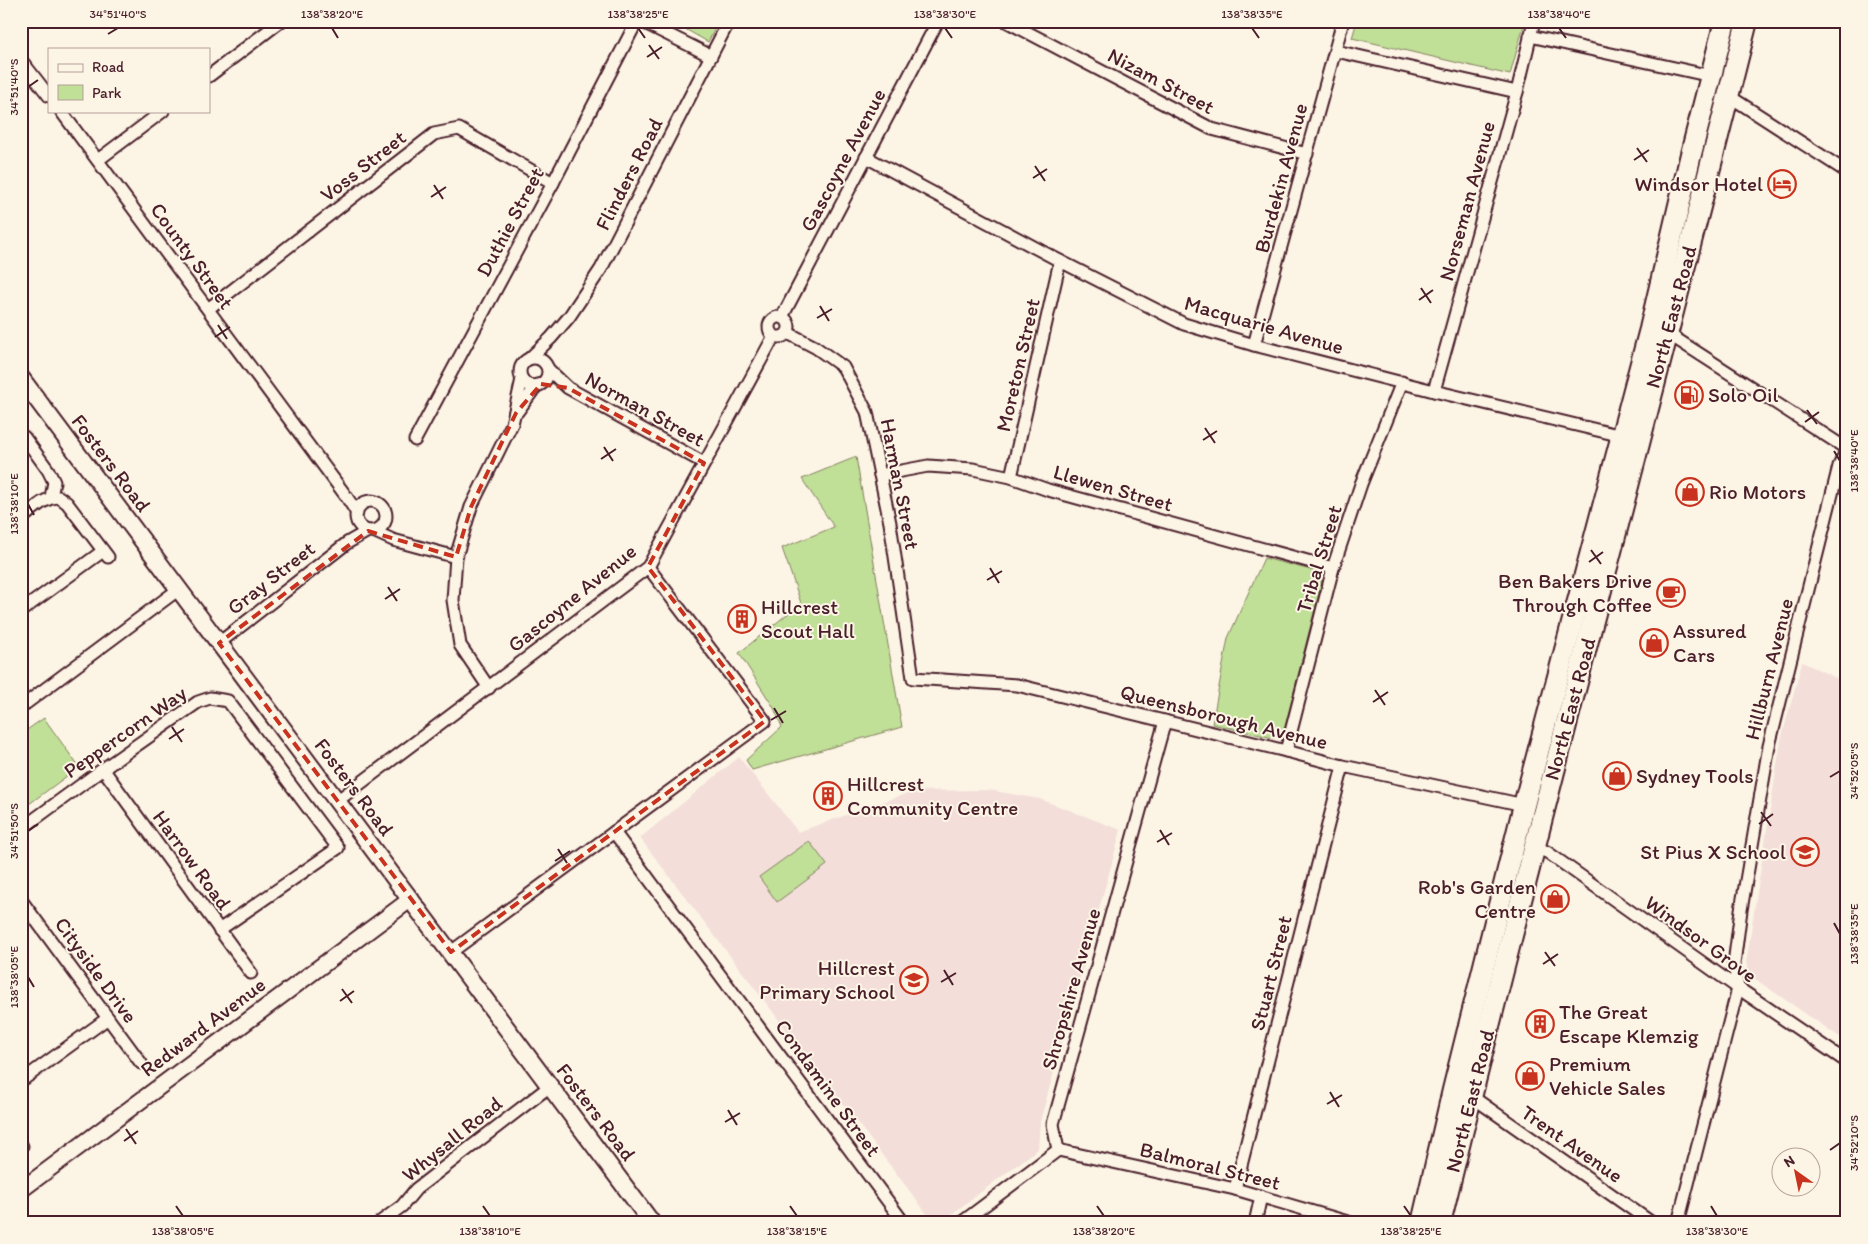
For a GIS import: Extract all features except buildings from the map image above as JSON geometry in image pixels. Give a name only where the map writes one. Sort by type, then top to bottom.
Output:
[{"type":"highway","name":"North East Road","points":[[1658,331],[1709,83],[1725,21]]},
{"type":"highway","name":"North East Road","points":[[1422,1223],[1462,1093],[1658,331],[1730,89],[1747,21]]},
{"type":"highway","points":[[1709,83],[1730,89]]},
{"type":"highway","name":"North East Road","points":[[1440,1223],[1462,1093]]},
{"type":"main road","name":"Fosters Road","points":[[21,378],[652,1223]]},
{"type":"street","points":[[210,75],[281,21]]},
{"type":"street","name":"Duthie Street","points":[[415,440],[553,183],[637,21]]},
{"type":"street","points":[[641,21],[711,56]]},
{"type":"street","name":"Flinders Road","points":[[530,358],[569,317],[601,269],[729,21]]},
{"type":"street","name":"Gascoyne Avenue","points":[[782,317],[938,21]]},
{"type":"street","name":"Nizam Street","points":[[1006,21],[1212,129],[1307,154]]},
{"type":"street","name":"Burdekin Avenue","points":[[1254,345],[1343,21]]},
{"type":"street","name":"Norseman Avenue","points":[[1434,391],[1534,21]]},
{"type":"street","points":[[1530,36],[1709,83]]},
{"type":"street","points":[[1336,51],[1516,92]]},
{"type":"street","points":[[21,60],[48,95]]},
{"type":"street","points":[[1730,89],[1847,172]]},
{"type":"street","name":"County Street","points":[[62,112],[346,496],[357,517]]},
{"type":"street","points":[[98,160],[161,112]]},
{"type":"street","name":"Voss Street","points":[[208,309],[434,134],[458,129],[553,183]]},
{"type":"street","name":"Macquarie Avenue","points":[[866,157],[1060,261],[1184,324],[1254,345],[1434,391],[1631,438]]},
{"type":"street","name":"Moreton Street","points":[[1011,477],[1060,261]]},
{"type":"street","points":[[782,317],[788,322],[790,327],[788,333],[781,337],[774,336],[770,332],[769,323],[774,318],[782,317]]},
{"type":"street","points":[[1658,331],[1847,449]]},
{"type":"street","name":"Harman Street","points":[[788,333],[815,348],[843,368],[867,412],[890,523],[913,678]]},
{"type":"street","name":"Gascoyne Avenue","points":[[337,801],[648,567],[774,336]]},
{"type":"street","name":"Flinders Road","points":[[547,366],[551,338]]},
{"type":"street","points":[[489,688],[460,645],[453,600],[456,557],[471,507],[516,413],[522,379],[520,367],[530,358],[538,358],[547,366],[546,378],[516,413]]},
{"type":"street","name":"Norman Street","points":[[547,366],[568,388],[704,463]]},
{"type":"street","points":[[522,379],[528,385],[539,385]]},
{"type":"street","name":"Tribal Street","points":[[1286,751],[1333,568],[1361,484],[1402,382]]},
{"type":"street","name":"Norman Street","points":[[539,385],[568,388]]},
{"type":"street","points":[[24,437],[48,470],[54,482],[51,497]]},
{"type":"street","name":"Hillburn Avenue","points":[[1678,1223],[1738,988],[1734,964],[1735,955],[1769,746],[1839,466],[1847,449]]},
{"type":"street","name":"Llewen Street","points":[[880,475],[928,466],[973,469],[1011,477],[1048,490],[1333,568]]},
{"type":"street","points":[[21,519],[51,497],[59,496],[67,503],[105,554],[21,611]]},
{"type":"street","points":[[346,496],[352,500],[365,503],[378,503],[384,509],[393,540]]},
{"type":"street","points":[[365,503],[358,509],[359,525],[393,540],[456,557]]},
{"type":"street","name":"Gray Street","points":[[346,543],[357,517]]},
{"type":"street","points":[[371,531],[382,526],[386,518]]},
{"type":"street","name":"Gray Street","points":[[219,643],[346,543],[371,531]]},
{"type":"street","points":[[451,952],[765,721],[648,567]]},
{"type":"street","points":[[22,705],[179,589]]},
{"type":"street","name":"Queensborough Avenue","points":[[913,678],[1017,686],[1344,766],[1534,808]]},
{"type":"street","name":"Peppercorn Way","points":[[21,829],[198,702],[210,698],[228,701],[338,848],[219,930]]},
{"type":"street","name":"Shropshire Avenue","points":[[1058,1150],[1053,1124],[1166,721]]},
{"type":"street","name":"Stuart Street","points":[[1235,1189],[1344,766]]},
{"type":"street","name":"Harrow Road","points":[[103,769],[251,973]]},
{"type":"street","name":"Condamine Street","points":[[614,832],[904,1223]]},
{"type":"street","name":"Windsor Grove","points":[[1525,845],[1547,852],[1738,988],[1847,1062]]},
{"type":"street","name":"Redward Avenue","points":[[21,1190],[411,899]]},
{"type":"street","name":"Cityside Drive","points":[[21,900],[140,1062]]},
{"type":"street","points":[[21,1081],[108,1018]]},
{"type":"street","name":"Whysall Road","points":[[378,1223],[402,1206],[416,1189],[550,1086]]},
{"type":"street","name":"Trent Avenue","points":[[1462,1093],[1652,1223]]},
{"type":"street","points":[[961,1223],[1058,1150]]},
{"type":"street","name":"Balmoral Street","points":[[1058,1150],[1235,1189],[1351,1223]]},
{"type":"street","points":[[1255,1223],[1261,1196]]},
{"type":"highlighted area","points":[[541,384],[568,388],[704,463],[648,567],[765,721],[451,952],[219,643],[368,531],[456,557],[471,507],[516,413]]},
{"type":"shaded area","name":"St Pius X School","points":[[1802,662],[1847,683],[1847,1042],[1752,977],[1746,963],[1781,740]]},
{"type":"shaded area","name":"Hillcrest Primary School","points":[[739,757],[798,832],[914,791],[989,790],[1040,799],[1121,830],[1040,1122],[1038,1149],[940,1223],[934,1223],[640,838]]},
{"type":"green space","points":[[671,21],[719,21],[708,42]]},
{"type":"green space","points":[[1357,21],[1525,21],[1510,75],[1352,38]]},
{"type":"green space","points":[[856,457],[902,727],[752,770],[746,760],[782,727],[774,708],[739,653],[801,603],[782,548],[834,527],[802,479]]},
{"type":"green space","points":[[1264,558],[1315,571],[1322,581],[1284,731],[1273,738],[1212,724],[1228,638]]},
{"type":"green space","points":[[44,718],[79,767],[21,810],[21,734]]},
{"type":"green space","points":[[809,841],[827,865],[777,902],[759,877]]},
{"type":"place","name":"Windsor Hotel","points":[[1782,184]]},
{"type":"place","name":"Solo Oil","points":[[1689,395]]},
{"type":"place","name":"Rio Motors","points":[[1690,492]]},
{"type":"place","name":"Ben Bakers Drive Through Coffee","points":[[1671,593]]},
{"type":"place","name":"Hillcrest Scout Hall","points":[[742,619]]},
{"type":"place","name":"Assured Cars","points":[[1654,643]]},
{"type":"place","name":"Sydney Tools","points":[[1617,776]]},
{"type":"place","name":"Hillcrest Community Centre","points":[[828,796]]},
{"type":"place","name":"St Pius X School","points":[[1805,852]]},
{"type":"place","name":"Rob's Garden Centre","points":[[1555,899]]},
{"type":"place","name":"Hillcrest Primary School","points":[[914,980]]},
{"type":"place","name":"The Great Escape Klemzig","points":[[1540,1024]]},
{"type":"place","name":"Premium Vehicle Sales","points":[[1530,1076]]}]
